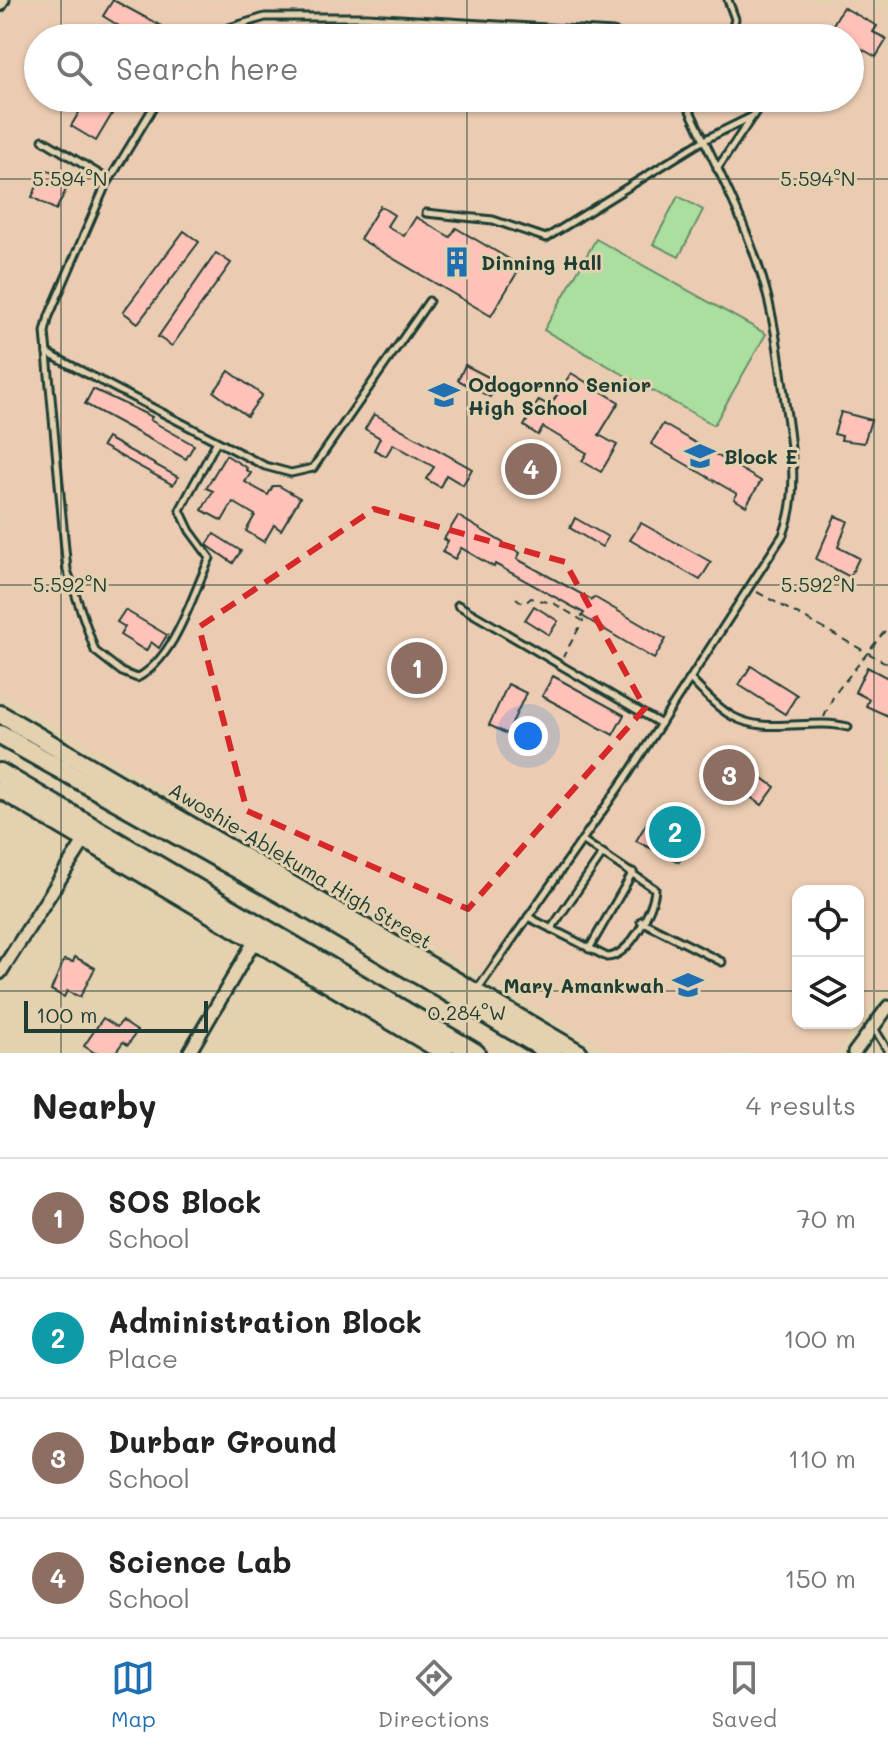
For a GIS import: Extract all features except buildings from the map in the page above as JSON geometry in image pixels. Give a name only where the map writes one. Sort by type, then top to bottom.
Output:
[{"type":"main road","name":"Awoshie-Ablekuma High Street","points":[[0,735],[342,921],[552,1053]]},
{"type":"main road","points":[[0,773],[117,840],[404,1020],[475,1053]]},
{"type":"main road","points":[[117,840],[143,871]]},
{"type":"street","name":"Awoshie-Ablekuma High Street","points":[[0,714],[342,921],[579,1053]]},
{"type":"street","points":[[0,789],[255,940],[404,1020],[445,1053]]},
{"type":"street","points":[[0,973],[86,838]]},
{"type":"street","points":[[189,1053],[255,940]]},
{"type":"street","points":[[854,1053],[888,1007]]},
{"type":"lane","points":[[728,0],[734,13],[732,24]]},
{"type":"lane","points":[[242,24],[265,17],[367,17],[482,24]]},
{"type":"lane","points":[[150,112],[109,180],[49,316],[47,352],[67,570],[95,651],[122,672],[137,678],[152,670],[172,639],[210,558],[190,531],[180,510],[216,443]]},
{"type":"lane","points":[[474,994],[661,724],[783,535],[791,515],[792,464],[782,375],[762,278],[690,112]]},
{"type":"lane","points":[[717,169],[756,112]]},
{"type":"lane","points":[[426,213],[493,220],[546,238],[704,140],[753,116]]},
{"type":"lane","points":[[43,140],[109,180]]},
{"type":"lane","points":[[47,352],[216,443],[265,466],[291,473],[313,468],[429,301]]},
{"type":"lane","points":[[458,605],[661,724]]},
{"type":"lane","points":[[690,679],[738,719],[776,725],[822,721],[848,727]]},
{"type":"lane","points":[[528,917],[607,957],[619,955],[641,921],[655,889],[582,840]]},
{"type":"lane","points":[[551,929],[603,853]]},
{"type":"lane","points":[[589,949],[633,872]]},
{"type":"lane","points":[[641,921],[722,962]]},
{"type":"lane","points":[[873,1027],[888,1051]]},
{"type":"path","points":[[749,588],[888,664]]},
{"type":"path","points":[[516,598],[524,604],[531,598],[555,604],[583,621],[562,658]]},
{"type":"path","points":[[822,721],[834,695],[869,655],[888,627]]},
{"type":"highlighted area","points":[[374,509],[565,562],[645,708],[468,909],[247,811],[199,627]]},
{"type":"shaded area","name":"Odogornno Senior High School","points":[[15,0],[867,0],[888,12],[888,990],[884,987],[864,1014],[864,885],[792,885],[792,1029],[853,1029],[835,1053],[616,1053],[0,692],[0,24]]},
{"type":"green space","points":[[678,196],[703,210],[679,257],[653,244]]},
{"type":"green space","points":[[596,239],[766,334],[714,425],[544,330]]},
{"type":"place","name":"Dinning Hall","points":[[457,262]]},
{"type":"place","name":"Odogornno Senior High School","points":[[444,395]]},
{"type":"place","name":"Block E","points":[[700,456]]},
{"type":"place","name":"Science Lab","points":[[531,469]]},
{"type":"place","name":"SOS Block","points":[[417,668]]},
{"type":"place","name":"Durbar Ground","points":[[729,775]]},
{"type":"place","name":"Administration Block","points":[[675,832]]},
{"type":"place","name":"Mary Amankwah","points":[[688,985]]}]
